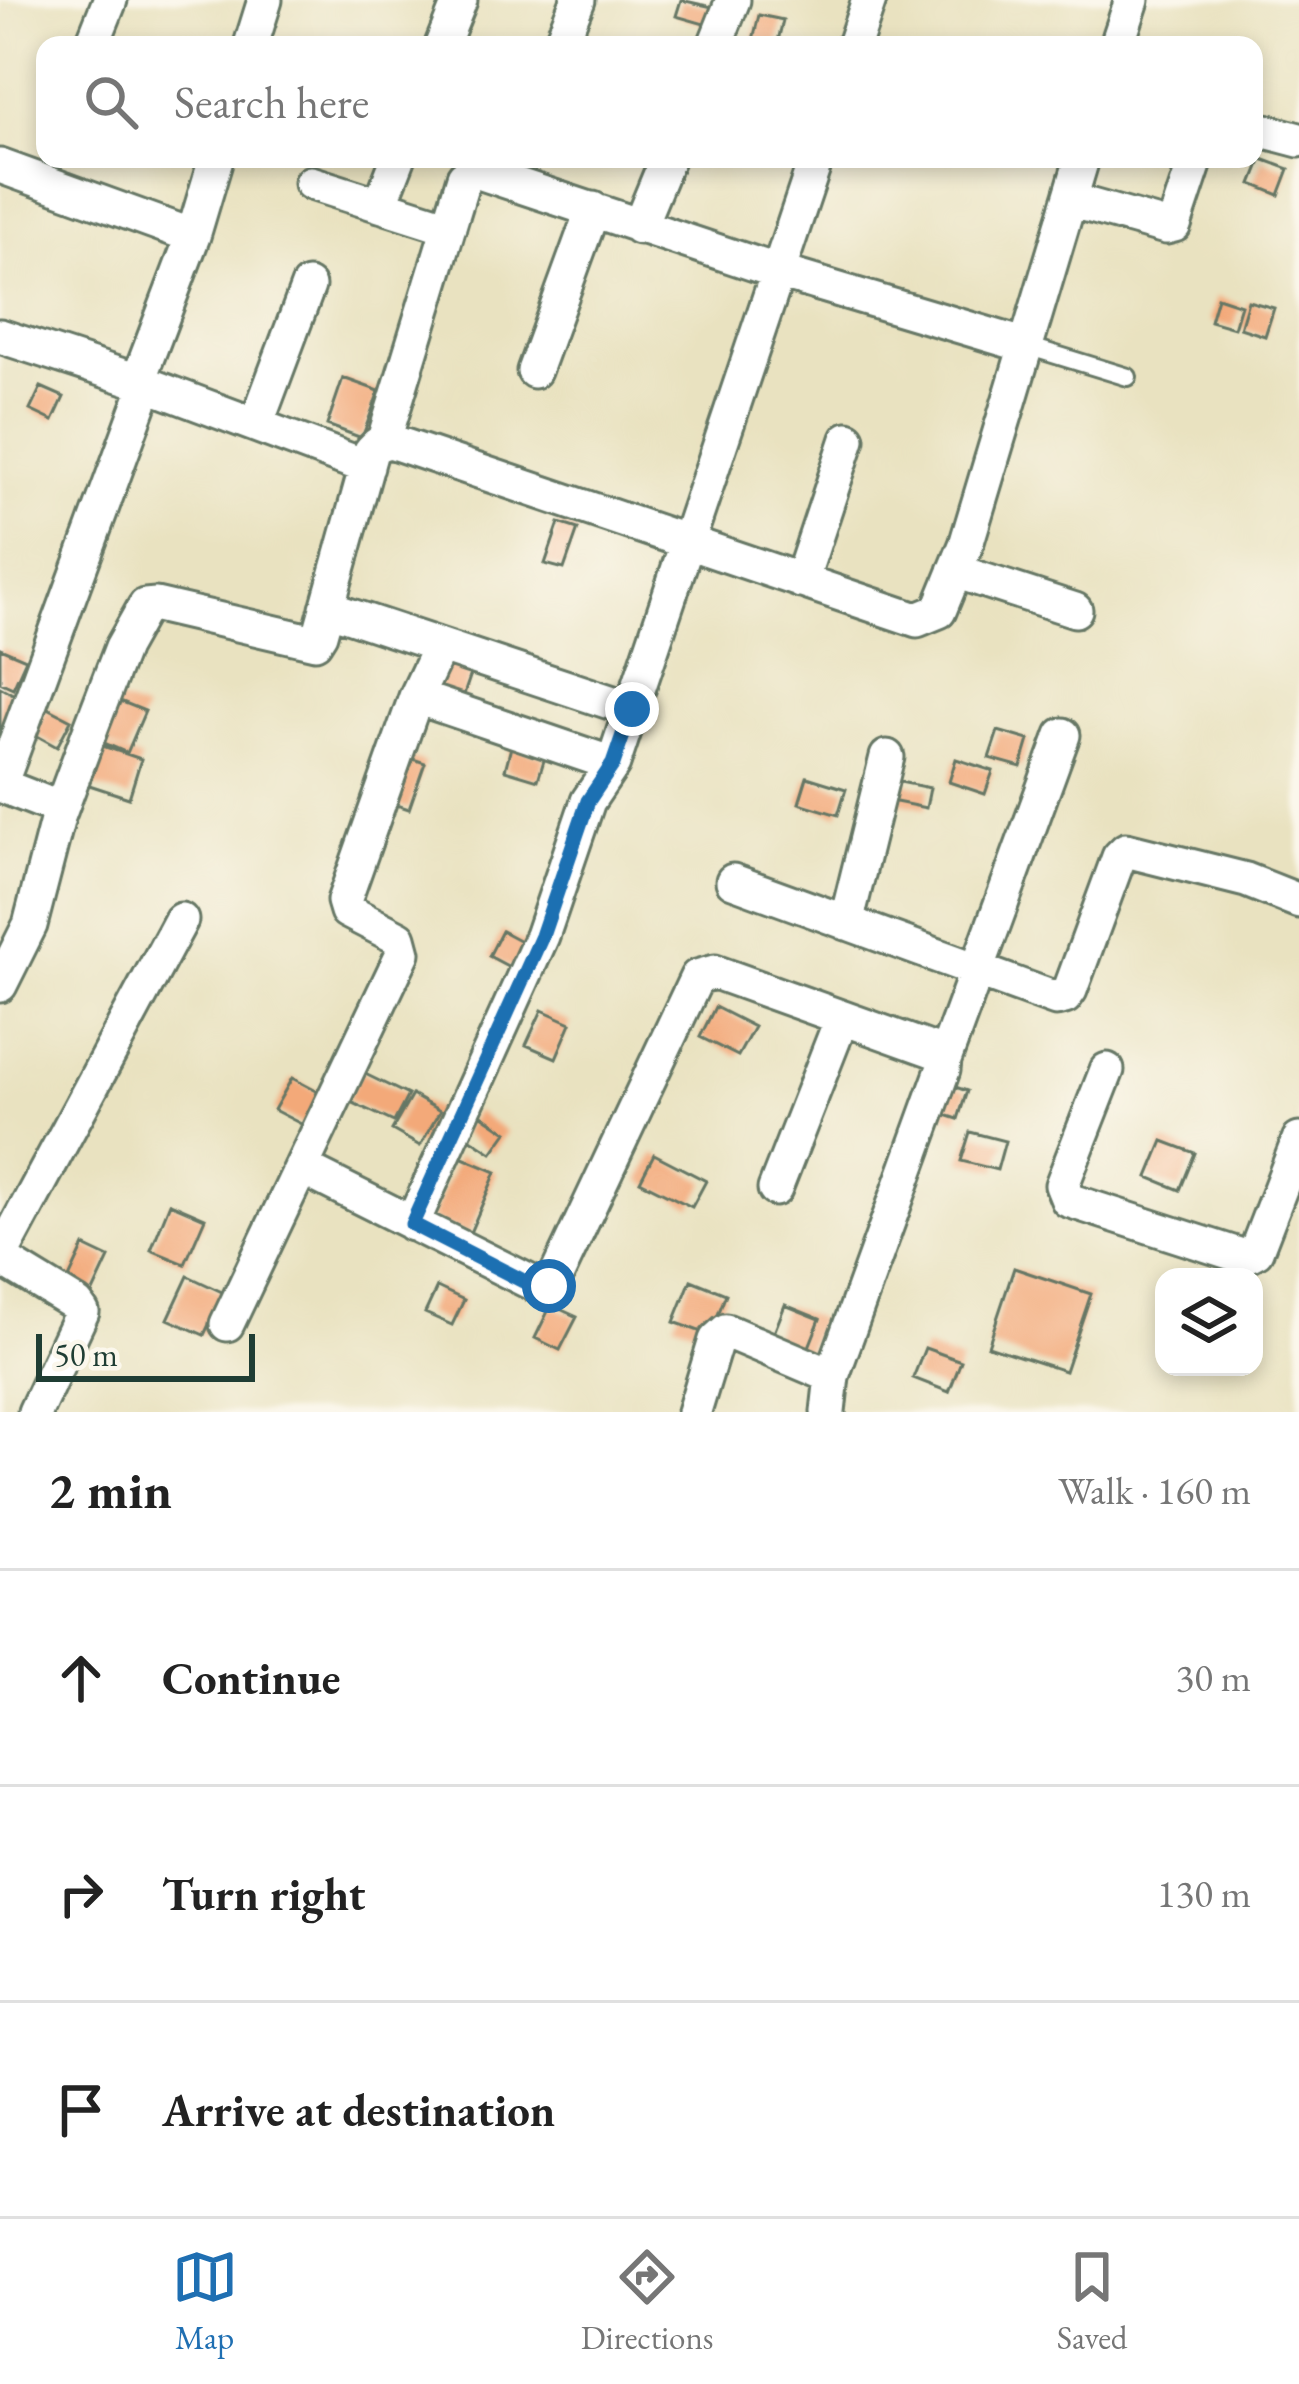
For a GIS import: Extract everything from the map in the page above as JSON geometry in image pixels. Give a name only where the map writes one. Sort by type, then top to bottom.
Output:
[{"type":"street","points":[[96,36],[110,0]]},
{"type":"street","points":[[254,36],[265,0]]},
{"type":"street","points":[[446,36],[460,0]]},
{"type":"street","points":[[564,36],[578,0]]},
{"type":"street","points":[[719,36],[733,0]]},
{"type":"street","points":[[857,36],[869,0]]},
{"type":"street","points":[[1120,36],[1132,0]]},
{"type":"street","points":[[1263,130],[1299,140]]},
{"type":"street","points":[[0,166],[42,169],[193,236]]},
{"type":"street","points":[[61,809],[0,785],[143,383],[213,168]]},
{"type":"street","points":[[380,205],[394,168]]},
{"type":"street","points":[[639,227],[663,168]]},
{"type":"street","points":[[412,1224],[542,936],[588,801],[613,764],[813,168]]},
{"type":"street","points":[[375,455],[390,441],[916,620],[939,611],[1027,346],[1079,168]]},
{"type":"street","points":[[1070,200],[1166,227],[1174,225],[1193,168]]},
{"type":"street","points":[[0,985],[30,925],[61,809],[122,647],[145,606],[305,642],[315,642],[320,634],[468,172],[510,170],[639,227],[1027,346]]},
{"type":"street","points":[[311,183],[449,226]]},
{"type":"street","points":[[534,371],[593,209]]},
{"type":"street","points":[[256,425],[308,286]]},
{"type":"street","points":[[0,336],[256,425],[375,455]]},
{"type":"street","points":[[802,581],[848,439]]},
{"type":"street","points":[[955,571],[1075,610]]},
{"type":"street","points":[[327,608],[632,709]]},
{"type":"street","points":[[226,1324],[403,953],[399,938],[347,911],[344,901],[416,697],[440,646]]},
{"type":"street","points":[[416,697],[613,764]]},
{"type":"street","points":[[827,1412],[832,1376],[1063,735]]},
{"type":"street","points":[[846,922],[887,757]]},
{"type":"street","points":[[733,881],[1056,999],[1065,997],[1119,857],[1126,850],[1246,880],[1299,901]]},
{"type":"street","points":[[35,1412],[82,1312],[2,1248],[181,920]]},
{"type":"street","points":[[302,1168],[537,1288],[549,1286],[697,977],[715,972],[938,1052],[944,1060]]},
{"type":"street","points":[[775,1189],[842,1018]]},
{"type":"street","points":[[1107,1070],[1062,1185],[1068,1200],[1245,1257],[1256,1251],[1299,1140]]},
{"type":"street","points":[[694,1412],[716,1340],[726,1331],[832,1376]]},
{"type":"lane","points":[[1027,346],[1128,377]]},
{"type":"building","points":[[681,0],[717,8],[711,26],[676,16]]},
{"type":"building","points":[[759,15],[783,20],[779,36],[754,36]]},
{"type":"building","points":[[1263,159],[1289,169],[1279,195],[1252,184]]},
{"type":"building","points":[[1217,297],[1241,305],[1234,328],[1210,321]]},
{"type":"building","points":[[1248,301],[1274,308],[1265,336],[1240,328]]},
{"type":"building","points":[[343,378],[379,391],[362,438],[327,425]]},
{"type":"building","points":[[41,387],[64,397],[53,421],[30,410]]},
{"type":"building","points":[[559,523],[578,529],[564,569],[545,564]]},
{"type":"building","points":[[0,648],[26,659],[13,688],[0,682]]},
{"type":"building","points":[[441,655],[474,665],[460,706],[427,695]]},
{"type":"building","points":[[0,687],[22,699],[4,733],[0,731]]},
{"type":"building","points":[[115,699],[145,711],[127,753],[97,740]]},
{"type":"building","points":[[48,708],[71,720],[57,747],[34,734]]},
{"type":"building","points":[[998,731],[1029,740],[1021,767],[989,758]]},
{"type":"building","points":[[88,741],[141,759],[129,798],[74,780]]},
{"type":"building","points":[[511,747],[545,757],[538,780],[505,770]]},
{"type":"building","points":[[398,754],[425,763],[409,809],[382,800]]},
{"type":"building","points":[[956,759],[993,771],[985,794],[949,782]]},
{"type":"building","points":[[807,777],[846,789],[838,815],[799,803]]},
{"type":"building","points":[[885,779],[930,788],[926,808],[881,799]]},
{"type":"building","points":[[502,931],[532,947],[519,972],[489,956]]},
{"type":"building","points":[[715,1007],[754,1027],[738,1056],[700,1037]]},
{"type":"building","points":[[542,1010],[571,1023],[556,1058],[526,1045]]},
{"type":"building","points":[[361,1072],[408,1095],[394,1122],[347,1100]]},
{"type":"building","points":[[292,1078],[326,1096],[309,1128],[274,1110]]},
{"type":"building","points":[[944,1083],[967,1091],[958,1119],[936,1112]]},
{"type":"building","points":[[412,1095],[440,1111],[420,1146],[392,1130]]},
{"type":"building","points":[[476,1111],[507,1132],[492,1153],[462,1133]]},
{"type":"building","points":[[970,1132],[1005,1141],[997,1170],[961,1161]]},
{"type":"building","points":[[1163,1141],[1195,1153],[1180,1190],[1148,1177]]},
{"type":"building","points":[[654,1154],[706,1181],[692,1207],[640,1181]]},
{"type":"building","points":[[458,1156],[496,1172],[469,1235],[431,1219]]},
{"type":"building","points":[[170,1203],[205,1218],[185,1264],[151,1250]]},
{"type":"building","points":[[84,1246],[109,1258],[88,1303],[63,1291]]},
{"type":"building","points":[[1014,1268],[1091,1294],[1065,1371],[988,1346]]},
{"type":"building","points":[[188,1276],[224,1293],[204,1335],[168,1319]]},
{"type":"building","points":[[691,1280],[726,1294],[710,1335],[674,1322]]},
{"type":"building","points":[[437,1287],[464,1300],[452,1325],[425,1313]]},
{"type":"building","points":[[551,1305],[577,1317],[560,1350],[535,1338]]},
{"type":"building","points":[[785,1305],[820,1319],[805,1357],[770,1343]]},
{"type":"building","points":[[925,1348],[961,1361],[949,1392],[913,1378]]},
{"type":"route","points":[[549,1286],[537,1288],[412,1224],[542,936],[588,801],[613,764],[632,709]]}]
